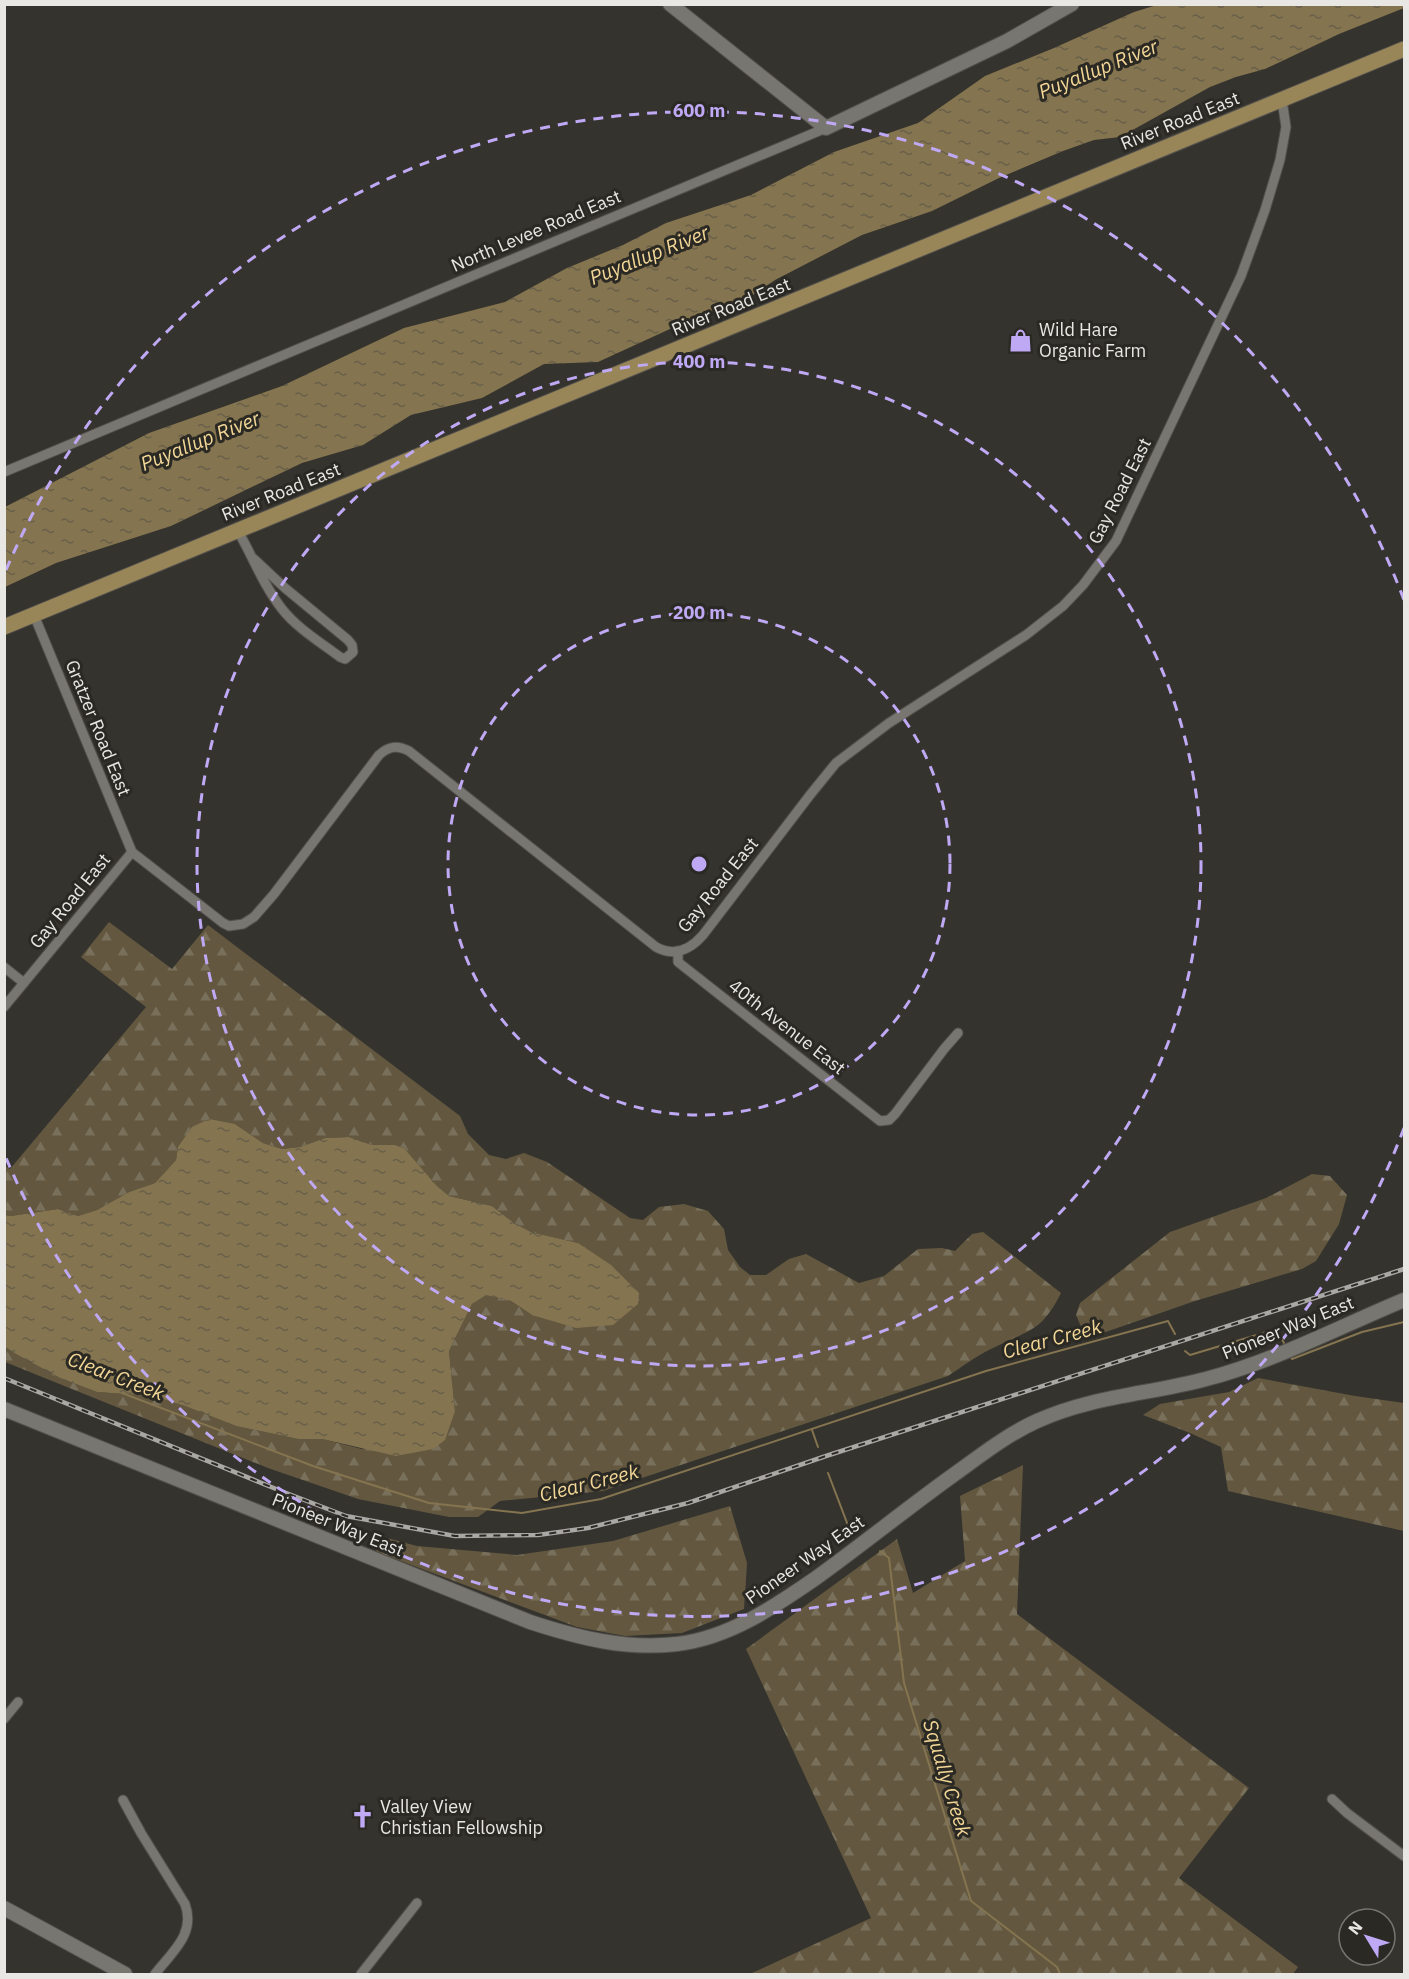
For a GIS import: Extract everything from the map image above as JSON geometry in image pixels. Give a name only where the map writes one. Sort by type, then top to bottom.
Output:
[{"type":"main road","points":[[670,4],[826,128]]},
{"type":"main road","name":"North Levee Road East","points":[[826,128],[1007,41],[1072,4]]},
{"type":"main road","name":"River Road East","points":[[4,627],[1404,49]]},
{"type":"main road","name":"Pioneer Way East","points":[[4,1409],[530,1622],[597,1641],[628,1646],[656,1646],[680,1644],[721,1633],[768,1610],[836,1564],[997,1443],[1033,1423],[1075,1406],[1184,1384],[1246,1368],[1404,1300]]},
{"type":"main road","points":[[4,1908],[125,1974]]},
{"type":"street","name":"Gay Road East","points":[[4,1007],[132,852],[223,923],[229,926],[243,924],[255,917],[379,755],[395,746],[409,751],[656,947],[668,952],[692,946],[703,935],[836,763],[889,723],[1026,635],[1063,606],[1101,561],[1126,523],[1241,276],[1280,160],[1286,128],[1282,100]]},
{"type":"street","name":"North Levee Road East","points":[[4,471],[826,128]]},
{"type":"street","points":[[238,531],[268,589],[283,611],[340,657],[345,659],[353,652],[348,640],[254,559]]},
{"type":"street","name":"Gratzer Road East","points":[[34,615],[132,852]]},
{"type":"street","name":"40th Avenue East","points":[[678,951],[678,962],[880,1121],[890,1120],[958,1033]]},
{"type":"street","points":[[4,967],[24,984]]},
{"type":"street","points":[[4,1719],[18,1702]]},
{"type":"street","points":[[1332,1799],[1353,1818],[1404,1856]]},
{"type":"street","points":[[123,1800],[185,1904],[189,1920],[186,1934],[155,1974]]},
{"type":"street","points":[[361,1974],[417,1903]]},
{"type":"green space","points":[[109,922],[172,969],[208,925],[460,1116],[468,1134],[489,1155],[506,1159],[524,1153],[547,1162],[630,1218],[643,1220],[659,1207],[684,1204],[708,1211],[724,1229],[728,1250],[740,1267],[750,1275],[766,1275],[789,1259],[806,1254],[859,1283],[884,1276],[918,1249],[942,1248],[955,1251],[972,1234],[983,1232],[1061,1293],[1047,1316],[1032,1329],[974,1358],[948,1376],[603,1491],[500,1501],[478,1517],[449,1517],[358,1499],[268,1468],[5,1362],[5,1348],[60,1378],[97,1392],[153,1396],[236,1426],[298,1439],[322,1439],[362,1449],[455,1411],[449,1351],[472,1304],[486,1294],[511,1301],[532,1315],[578,1243],[531,1232],[514,1223],[492,1206],[449,1196],[437,1186],[404,1148],[395,1145],[372,1145],[349,1137],[325,1138],[300,1147],[282,1149],[263,1143],[235,1124],[178,1147],[176,1160],[155,1183],[129,1192],[97,1210],[78,1216],[58,1209],[5,1215],[4,1165],[10,1169],[146,1007],[81,957]]},
{"type":"green space","points":[[1312,1174],[1330,1176],[1347,1195],[1339,1224],[1316,1261],[1302,1269],[1195,1301],[1097,1335],[1083,1331],[1076,1315],[1080,1303],[1170,1232],[1266,1198]]},
{"type":"green space","points":[[1258,1378],[1404,1403],[1404,1531],[1228,1491],[1221,1447],[1143,1415],[1160,1404],[1229,1392]]},
{"type":"green space","points":[[1023,1465],[1017,1614],[1249,1788],[1179,1878],[1298,1967],[1293,1974],[750,1974],[871,1918],[746,1649],[897,1539],[913,1593],[965,1561],[960,1496]]},
{"type":"green space","points":[[730,1506],[747,1563],[744,1609],[682,1633],[625,1636],[577,1627],[377,1552],[370,1543],[376,1535],[417,1546],[517,1555],[613,1541]]},
{"type":"water","name":"Puyallup River","points":[[1404,4],[1404,8],[1339,34],[1265,69],[1210,87],[1120,137],[1094,140],[1063,151],[999,178],[932,211],[862,235],[775,280],[732,309],[707,312],[598,362],[544,364],[482,398],[411,415],[363,445],[302,463],[171,526],[56,563],[5,587],[5,507],[149,433],[282,386],[404,328],[505,302],[567,268],[623,245],[666,223],[751,195],[834,152],[918,123],[985,76],[1134,12],[1157,5]]},
{"type":"water","points":[[209,1119],[235,1124],[263,1143],[282,1149],[300,1147],[325,1138],[349,1137],[372,1145],[395,1145],[404,1148],[437,1186],[449,1196],[492,1206],[514,1223],[531,1232],[578,1243],[611,1265],[639,1293],[638,1304],[613,1325],[576,1328],[532,1315],[511,1301],[486,1295],[472,1304],[449,1351],[455,1411],[445,1440],[433,1449],[396,1456],[322,1439],[298,1439],[236,1426],[153,1396],[97,1392],[60,1378],[5,1348],[5,1215],[58,1209],[78,1216],[97,1210],[129,1192],[155,1183],[176,1160],[178,1147],[192,1127]]},
{"type":"waterway","name":"Clear Creek","points":[[122,1393],[313,1466],[429,1503],[522,1513],[601,1499],[986,1371],[1168,1321],[1175,1334]]},
{"type":"waterway","name":"Clear Creek","points":[[1291,1357],[1292,1359],[1362,1332],[1404,1322]]},
{"type":"waterway","name":"Clear Creek","points":[[1185,1351],[1190,1355],[1270,1331],[1280,1336],[1284,1343]]},
{"type":"waterway","name":"Squally Creek","points":[[812,1430],[818,1447]]},
{"type":"waterway","name":"Squally Creek","points":[[828,1473],[849,1528]]},
{"type":"waterway","name":"Squally Creek","points":[[880,1551],[889,1558],[904,1683],[971,1901],[1057,1967],[1060,1974]]},
{"type":"railway","points":[[4,1378],[346,1516],[455,1536],[538,1535],[588,1528],[688,1503],[826,1456],[1404,1269]]},
{"type":"place","name":"Wild Hare Organic Farm","points":[[1021,340]]},
{"type":"place","name":"Valley View Christian Fellowship","points":[[362,1817]]}]
